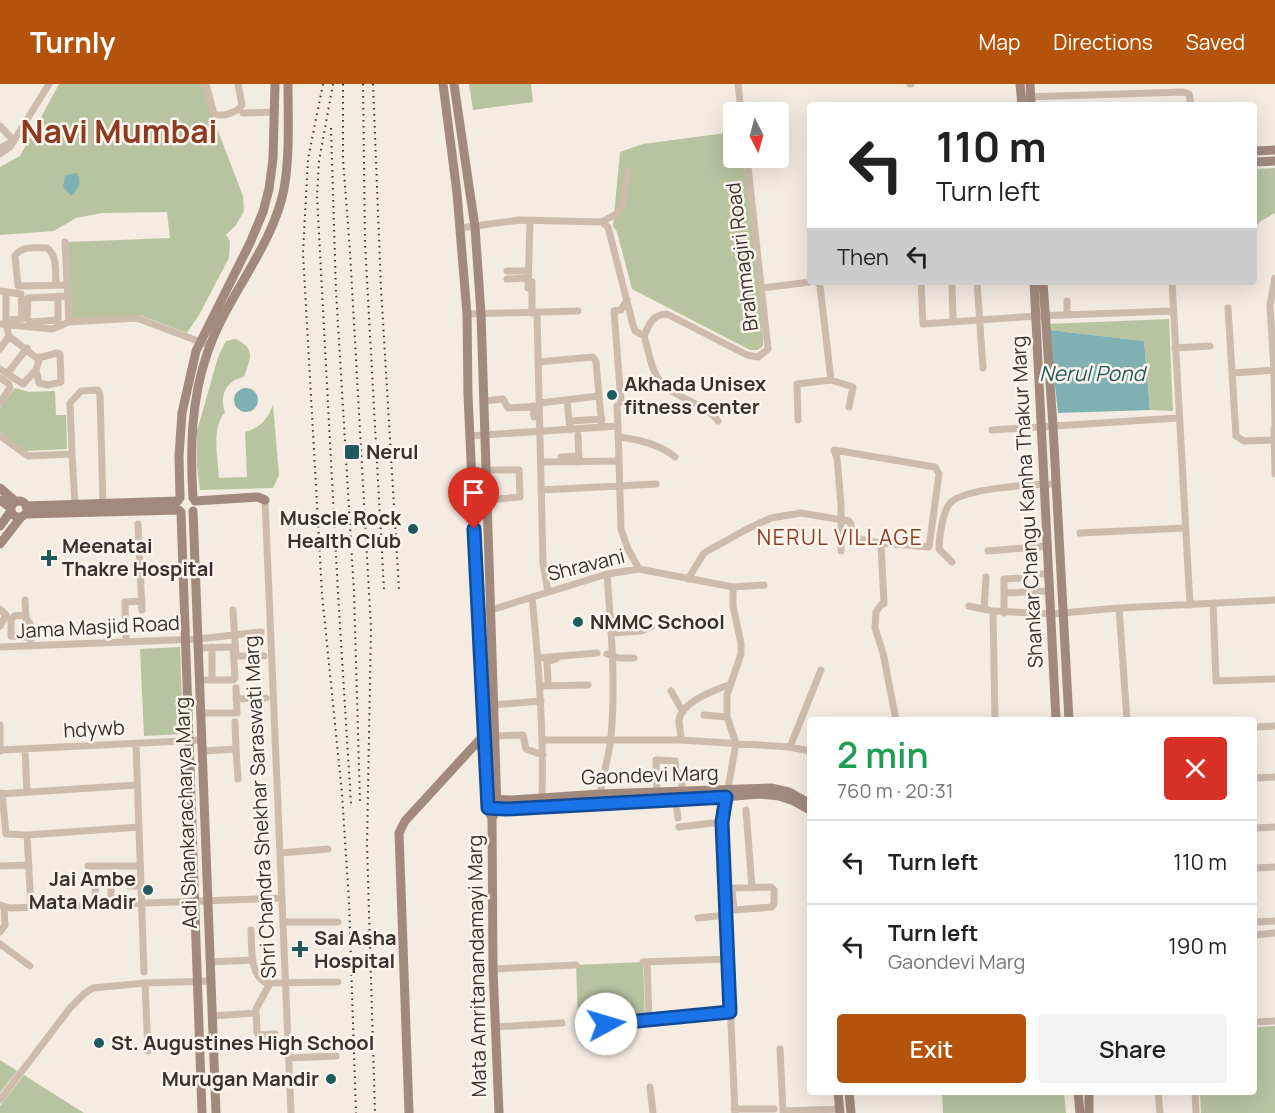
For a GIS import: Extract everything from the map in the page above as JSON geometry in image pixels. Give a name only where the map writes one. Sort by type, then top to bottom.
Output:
[{"type":"main road","name":"Adi Shankaracharya Marg","points":[[202,1113],[180,505],[179,456],[182,413],[199,342],[250,243],[263,212],[273,159],[275,84]]},
{"type":"main road","name":"Adi Shankaracharya Marg","points":[[216,1113],[191,456],[194,413],[207,354],[262,247],[284,190],[287,161],[288,84]]},
{"type":"main road","name":"Mata Amritanandamayi Marg","points":[[443,84],[460,228],[467,315],[469,436],[483,736],[492,807]]},
{"type":"main road","name":"Mata Amritanandamayi Marg","points":[[454,84],[475,227],[481,314],[494,736],[493,969],[499,1113]]},
{"type":"main road","points":[[1020,84],[1026,101]]},
{"type":"main road","points":[[1026,101],[1030,84]]},
{"type":"main road","points":[[1257,151],[1275,150]]},
{"type":"main road","points":[[1257,162],[1275,161]]},
{"type":"main road","name":"Shankar Changu Kanha Thakur Marg","points":[[1035,285],[1053,426],[1069,717]]},
{"type":"main road","name":"Shankar Changu Kanha Thakur Marg","points":[[1043,285],[1040,316],[1041,426],[1046,484],[1056,717]]},
{"type":"main road","points":[[0,488],[13,507],[16,517],[24,512],[75,505],[103,504],[180,505],[187,513],[194,504],[188,495],[180,505],[24,512]]},
{"type":"main road","name":"Shri Chandra Shekhar Saraswati Marg","points":[[194,504],[258,497],[265,500]]},
{"type":"main road","points":[[0,500],[13,507]]},
{"type":"main road","points":[[0,526],[13,507],[23,503],[24,512],[0,544]]},
{"type":"main road","points":[[409,1113],[399,833],[405,821],[483,736]]},
{"type":"main road","name":"Gaondevi Marg","points":[[492,807],[542,799],[601,798],[676,801],[771,788],[789,792],[807,802]]},
{"type":"main road","name":"Gaondevi Marg","points":[[492,807],[682,791],[779,796],[807,808]]},
{"type":"main road","points":[[838,1095],[840,1111]]},
{"type":"main road","points":[[849,1095],[851,1113]]},
{"type":"main road","points":[[1078,1095],[1080,1113]]},
{"type":"main road","points":[[1089,1095],[1089,1113]]},
{"type":"street","points":[[0,154],[10,147],[49,84]]},
{"type":"street","points":[[206,84],[214,114],[221,116],[237,111],[242,105],[238,84]]},
{"type":"street","points":[[738,84],[740,102]]},
{"type":"street","points":[[1026,101],[1183,92],[1189,94],[1190,102]]},
{"type":"street","points":[[243,114],[274,112]]},
{"type":"street","points":[[0,126],[14,141]]},
{"type":"street","points":[[0,148],[14,141]]},
{"type":"street","name":"Brahmagiri Road","points":[[644,336],[654,318],[667,314],[747,355],[758,357],[768,349],[748,168]]},
{"type":"street","points":[[460,228],[520,220],[602,222],[618,213],[622,206],[628,171]]},
{"type":"street","points":[[528,288],[530,221]]},
{"type":"street","points":[[602,222],[608,227],[633,326],[635,331],[644,336],[655,373],[664,386],[704,407],[718,421]]},
{"type":"street","points":[[65,242],[69,322]]},
{"type":"street","points":[[56,285],[55,264],[51,251],[47,248],[23,248],[17,252],[15,256],[16,284],[20,286],[67,285]]},
{"type":"street","points":[[40,252],[51,251]]},
{"type":"street","points":[[532,256],[538,362],[537,405],[540,433],[543,563],[548,591]]},
{"type":"street","points":[[507,275],[528,274]]},
{"type":"street","points":[[1275,278],[1270,305],[1275,370],[1273,440],[1275,474]]},
{"type":"street","points":[[762,288],[807,282]]},
{"type":"street","points":[[819,285],[831,380]]},
{"type":"street","points":[[921,285],[923,324],[1040,316],[1173,311]]},
{"type":"street","points":[[952,285],[953,322]]},
{"type":"street","points":[[977,285],[983,368]]},
{"type":"street","points":[[1172,285],[1190,605]]},
{"type":"street","points":[[4,323],[22,319],[21,294],[3,292],[4,323],[9,336],[39,358]]},
{"type":"street","points":[[58,296],[58,320],[29,321],[28,298],[58,296],[68,296]]},
{"type":"street","points":[[627,300],[621,310],[614,311],[619,404],[618,460],[621,486],[621,529],[628,549],[639,569]]},
{"type":"street","points":[[1067,301],[1067,315]]},
{"type":"street","points":[[1228,308],[1236,436],[1244,441],[1273,440]]},
{"type":"street","points":[[467,315],[578,311]]},
{"type":"street","points":[[4,323],[52,330],[69,322],[137,318],[211,346]]},
{"type":"street","points":[[0,349],[9,336]]},
{"type":"street","points":[[1175,348],[1210,346]]},
{"type":"street","points":[[7,374],[27,348]]},
{"type":"street","points":[[60,354],[61,382],[42,385],[39,383],[36,370],[39,358],[60,354]]},
{"type":"street","points":[[538,362],[592,357],[596,362],[603,428]]},
{"type":"street","points":[[0,369],[23,384],[36,370]]},
{"type":"street","points":[[1232,373],[1275,370]]},
{"type":"street","points":[[0,378],[9,384],[10,388],[0,403]]},
{"type":"street","points":[[798,420],[797,384],[831,380],[853,387],[849,406]]},
{"type":"street","points":[[75,505],[70,403],[81,391],[98,390],[103,504]]},
{"type":"street","points":[[484,401],[503,399],[508,408],[599,396]]},
{"type":"street","points":[[567,400],[570,430]]},
{"type":"street","points":[[534,417],[537,405]]},
{"type":"street","points":[[602,409],[603,428]]},
{"type":"street","points":[[992,430],[1178,418]]},
{"type":"street","points":[[572,421],[602,419]]},
{"type":"street","points":[[469,436],[618,426]]},
{"type":"street","points":[[578,435],[579,459]]},
{"type":"street","points":[[0,436],[28,456],[72,454]]},
{"type":"street","points":[[618,437],[638,439],[668,451],[675,457]]},
{"type":"street","points":[[688,579],[704,553],[771,518],[801,513],[839,519],[849,521],[852,536],[863,540],[929,547],[939,474],[935,467],[834,450],[837,458],[841,504],[839,519],[841,551]]},
{"type":"street","points":[[561,457],[618,460]]},
{"type":"street","points":[[541,462],[579,459]]},
{"type":"street","points":[[485,470],[519,470],[520,497],[487,500]]},
{"type":"street","points":[[541,490],[656,484]]},
{"type":"street","points":[[952,562],[939,549],[941,528],[951,502],[958,497],[981,491],[1056,484]]},
{"type":"street","name":"Shri Chandra Shekhar Saraswati Marg","points":[[265,500],[291,1113]]},
{"type":"street","points":[[138,524],[142,610]]},
{"type":"street","points":[[1080,533],[1185,528]]},
{"type":"street","points":[[882,543],[884,604],[876,612],[875,628],[885,662],[895,717]]},
{"type":"street","points":[[988,551],[1048,546]]},
{"type":"street","name":"Shravani","points":[[478,614],[607,574],[639,569],[733,587],[764,585]]},
{"type":"street","points":[[601,798],[611,740],[614,672],[610,655],[611,633],[607,574]]},
{"type":"street","points":[[1004,613],[1005,579],[1024,578],[1027,574],[1049,574]]},
{"type":"street","points":[[984,609],[986,577]]},
{"type":"street","points":[[733,587],[733,606],[741,643],[741,654],[727,695],[727,717],[736,743],[722,822],[728,888],[726,915],[735,1111],[774,1109]]},
{"type":"street","points":[[1004,592],[1050,591]]},
{"type":"street","points":[[532,597],[540,686],[542,799]]},
{"type":"street","points":[[26,600],[26,619],[35,635],[32,646]]},
{"type":"street","points":[[969,606],[1004,613],[1051,614],[1275,600]]},
{"type":"street","points":[[126,642],[125,602],[142,601]]},
{"type":"street","points":[[1212,603],[1216,681],[1275,678]]},
{"type":"street","points":[[1119,608],[1127,717]]},
{"type":"street","points":[[0,609],[6,615],[0,626]]},
{"type":"street","points":[[233,610],[238,657],[264,656]]},
{"type":"street","points":[[993,611],[995,717]]},
{"type":"street","points":[[26,615],[14,616],[11,620],[11,636],[35,635]]},
{"type":"street","points":[[611,633],[641,631],[651,627]]},
{"type":"street","points":[[198,643],[261,632]]},
{"type":"street","name":"Jama Masjid Road","points":[[0,647],[186,639],[198,643]]},
{"type":"street","points":[[198,643],[212,647],[233,647],[236,678],[233,680],[199,680]]},
{"type":"street","points":[[212,647],[212,680]]},
{"type":"street","points":[[538,658],[549,659],[597,653]]},
{"type":"street","points":[[610,655],[619,658],[634,658]]},
{"type":"street","points":[[548,682],[549,659]]},
{"type":"street","points":[[790,747],[821,670]]},
{"type":"street","points":[[681,740],[679,720],[683,712],[705,694],[731,684]]},
{"type":"street","points":[[540,686],[588,685]]},
{"type":"street","points":[[236,688],[238,779]]},
{"type":"street","points":[[671,691],[683,712]]},
{"type":"street","points":[[236,699],[266,698]]},
{"type":"street","points":[[493,705],[540,701]]},
{"type":"street","points":[[540,701],[542,754]]},
{"type":"street","points":[[200,713],[237,713]]},
{"type":"street","points":[[704,715],[727,717]]},
{"type":"street","points":[[0,725],[0,750]]},
{"type":"street","points":[[1257,727],[1275,726]]},
{"type":"street","points":[[494,736],[522,735],[526,749],[542,754]]},
{"type":"street","name":"hdywb","points":[[0,750],[202,740]]},
{"type":"street","points":[[543,740],[681,740],[790,747],[807,750]]},
{"type":"street","points":[[136,744],[144,972]]},
{"type":"street","points":[[25,749],[27,792]]},
{"type":"street","points":[[203,751],[236,749]]},
{"type":"street","points":[[657,792],[656,760],[675,761],[676,772],[682,775],[682,791]]},
{"type":"street","points":[[1257,778],[1275,777]]},
{"type":"street","points":[[137,785],[1,794],[6,834],[27,835],[139,827]]},
{"type":"street","points":[[676,801],[678,818]]},
{"type":"street","points":[[746,810],[752,888]]},
{"type":"street","points":[[679,827],[722,822]]},
{"type":"street","points":[[1257,828],[1275,827]]},
{"type":"street","points":[[27,835],[31,907]]},
{"type":"street","points":[[280,853],[328,849]]},
{"type":"street","points":[[0,866],[29,865]]},
{"type":"street","points":[[88,866],[140,866]]},
{"type":"street","points":[[1257,868],[1275,867]]},
{"type":"street","points":[[95,896],[95,884],[126,881],[129,886],[141,886]]},
{"type":"street","points":[[111,882],[111,896]]},
{"type":"street","points":[[728,888],[773,888],[774,906],[734,910],[728,888]]},
{"type":"street","points":[[0,932],[5,925],[2,907],[282,898]]},
{"type":"street","points":[[698,918],[726,915]]},
{"type":"street","points":[[284,921],[331,917]]},
{"type":"street","points":[[284,921],[338,922]]},
{"type":"street","points":[[1257,922],[1275,921]]},
{"type":"street","points":[[251,930],[254,972],[260,980],[338,982]]},
{"type":"street","points":[[1257,935],[1275,933]]},
{"type":"street","points":[[0,944],[30,966]]},
{"type":"street","points":[[649,1020],[645,962],[728,959]]},
{"type":"street","points":[[210,962],[253,960]]},
{"type":"street","points":[[493,969],[576,965]]},
{"type":"street","points":[[0,1100],[70,1008],[85,993],[101,986],[211,981]]},
{"type":"street","points":[[270,982],[258,1005],[257,1033],[260,1035],[275,1034]]},
{"type":"street","points":[[145,983],[148,1051]]},
{"type":"street","points":[[606,1024],[730,1012]]},
{"type":"street","points":[[212,1016],[256,1013]]},
{"type":"street","points":[[1257,1022],[1275,1021]]},
{"type":"street","points":[[495,1027],[562,1023]]},
{"type":"street","points":[[780,1049],[783,1111],[840,1111]]},
{"type":"street","points":[[289,1058],[336,1056]]},
{"type":"street","points":[[650,1086],[653,1113]]},
{"type":"street","points":[[1158,1095],[1160,1113]]},
{"type":"street","points":[[1195,1095],[1196,1113]]},
{"type":"green space","points":[[59,84],[203,84],[212,115],[243,196],[244,211],[236,225],[226,235],[230,241],[229,258],[187,333],[140,315],[72,319],[68,242],[170,238],[167,212],[102,213],[76,218],[54,231],[0,235],[0,167],[20,156]]},
{"type":"green space","points":[[469,84],[531,84],[533,102],[473,110]]},
{"type":"green space","points":[[723,133],[723,168],[744,168],[758,258],[763,346],[758,350],[750,350],[632,289],[617,232],[613,226],[620,152],[643,144]]},
{"type":"green space","points":[[1275,168],[1275,213],[1257,225],[1257,169]]},
{"type":"green space","points":[[1169,319],[1173,411],[1150,410],[1144,341],[1049,330],[1047,324]]},
{"type":"green space","points":[[235,339],[247,346],[250,359],[244,377],[233,381],[225,390],[223,406],[225,412],[218,426],[217,435],[219,478],[247,477],[245,432],[263,422],[273,405],[279,475],[273,488],[200,490],[197,431],[218,357],[226,341]]},
{"type":"green space","points":[[15,388],[29,392],[55,391],[56,415],[66,415],[67,449],[25,451],[0,432],[0,408]]},
{"type":"green space","points":[[180,647],[183,734],[144,736],[140,649]]},
{"type":"green space","points":[[643,962],[645,1016],[578,1019],[576,965]]},
{"type":"green space","points":[[1275,1026],[1275,1113],[1201,1113],[1200,1095],[1257,1095],[1257,1027]]},
{"type":"green space","points":[[0,1060],[17,1071],[0,1093]]},
{"type":"green space","points":[[24,1075],[84,1113],[0,1113],[0,1106]]},
{"type":"green space","points":[[942,1095],[1064,1095],[1066,1113],[943,1113]]},
{"type":"water","points":[[77,173],[79,185],[71,196],[63,187],[65,175]]},
{"type":"water","name":"Nerul Pond","points":[[1049,330],[1144,341],[1150,410],[1058,413]]},
{"type":"water","points":[[246,388],[254,392],[258,400],[254,408],[246,412],[238,408],[234,400],[238,392]]},
{"type":"railway","points":[[323,84],[308,159],[303,253],[322,594],[342,794],[349,902],[356,1113]]},
{"type":"railway","points":[[333,84],[319,161],[317,196],[351,804]]},
{"type":"railway","points":[[343,84],[343,159],[371,628],[367,845],[375,1113]]},
{"type":"railway","points":[[363,84],[365,243],[384,590]]},
{"type":"railway","points":[[373,84],[381,288],[399,590]]},
{"type":"railway","points":[[331,128],[336,291],[354,592],[360,802]]},
{"type":"place","name":"Akhada Unisex fitness center","points":[[612,395]]},
{"type":"place","name":"Nerul","points":[[352,452]]},
{"type":"place","name":"Muscle Rock Health Club","points":[[413,529]]},
{"type":"place","name":"Meenatai Thakre Hospital","points":[[49,558]]},
{"type":"place","name":"NMMC School","points":[[578,622]]},
{"type":"place","name":"Jai Ambe Mata Madir","points":[[148,890]]},
{"type":"place","name":"Sai Asha Hospital","points":[[300,949]]},
{"type":"place","name":"St. Augustines High School","points":[[99,1043]]},
{"type":"place","name":"Murugan Mandir","points":[[331,1079]]},
{"type":"district","name":"Navi Mumbai","points":[[119,132]]},
{"type":"district","name":"NERUL VILLAGE","points":[[840,538]]},
{"type":"route","points":[[474,529],[488,808],[506,809],[601,802],[676,801],[726,797],[722,822],[730,1012],[606,1024]]}]
